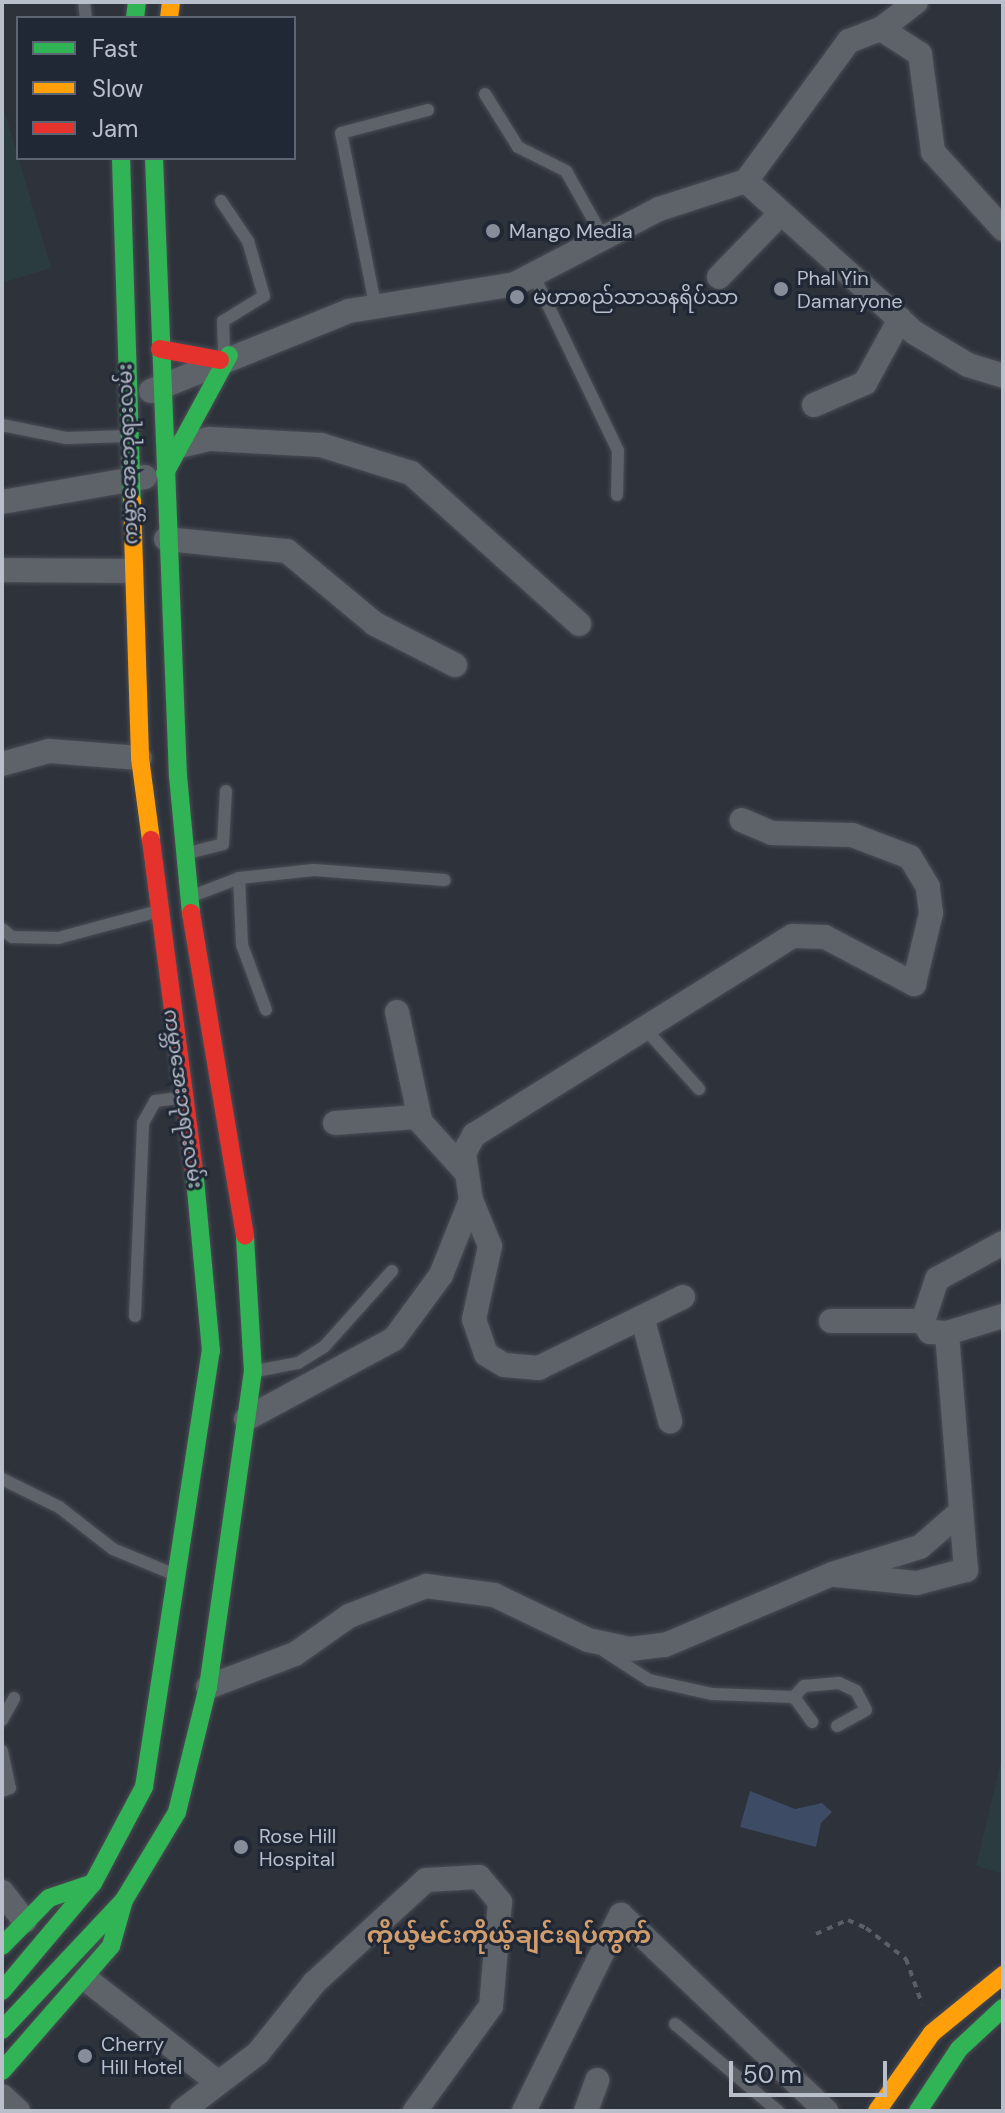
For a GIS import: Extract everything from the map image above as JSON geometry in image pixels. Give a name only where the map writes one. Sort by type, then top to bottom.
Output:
[{"type":"main road","name":"ကမ္ဘာအေးဘုရားလမ်း","points":[[2,1991],[93,1883],[144,1787],[211,1351],[203,1236],[175,1054],[140,758],[128,479],[121,160]]},
{"type":"main road","name":"ကမ္ဘာအေးဘုရားလမ်း","points":[[2,2030],[124,1900],[177,1812],[208,1687],[253,1372],[249,1259],[188,898],[184,853],[166,539],[154,160]]},
{"type":"main road","points":[[160,349],[225,358],[164,475]]},
{"type":"main road","points":[[175,1054],[215,1051]]},
{"type":"main road","points":[[203,1236],[249,1259]]},
{"type":"main road","points":[[172,1609],[213,1639]]},
{"type":"main road","points":[[2,1946],[49,1898],[93,1883]]},
{"type":"main road","points":[[2,2071],[86,1979],[111,1946],[124,1900]]},
{"type":"main road","points":[[877,2111],[932,2033],[1003,1975]]},
{"type":"main road","points":[[918,2111],[959,2049],[1003,2008]]},
{"type":"street","points":[[126,392],[161,391],[225,358],[375,304],[473,294],[533,274],[603,237],[746,181],[849,41],[881,29],[907,5]]},
{"type":"street","points":[[881,29],[920,54],[933,152],[1003,229]]},
{"type":"street","points":[[746,181],[900,319],[968,365],[1003,376]]},
{"type":"street","points":[[719,277],[781,213]]},
{"type":"street","points":[[814,405],[865,383],[900,319]]},
{"type":"street","points":[[179,446],[210,439],[321,445],[411,473],[579,624]]},
{"type":"street","points":[[2,502],[164,475]]},
{"type":"street","points":[[166,539],[287,551],[375,624],[455,665]]},
{"type":"street","points":[[2,570],[131,571]]},
{"type":"street","points":[[2,764],[49,751],[140,758]]},
{"type":"street","points":[[683,1297],[643,1320],[539,1368],[504,1365],[486,1354],[474,1319],[490,1246],[471,1200],[465,1171],[474,1135],[647,1031],[793,936],[825,937],[905,984],[923,970],[930,900],[910,857],[852,835],[772,833],[742,820]]},
{"type":"street","points":[[397,1012],[420,1119],[465,1171]]},
{"type":"street","points":[[335,1123],[420,1119]]},
{"type":"street","points":[[246,1419],[394,1339],[441,1275],[471,1200]]},
{"type":"street","points":[[923,1321],[937,1279],[1003,1243]]},
{"type":"street","points":[[923,1321],[930,1332],[947,1333],[1003,1316]]},
{"type":"street","points":[[643,1320],[670,1421]]},
{"type":"street","points":[[831,1321],[923,1321]]},
{"type":"street","points":[[832,1574],[877,1584],[959,1575],[967,1557],[957,1515],[960,1454],[947,1333]]},
{"type":"street","points":[[208,1687],[295,1654],[349,1616],[426,1586],[494,1595],[588,1640],[630,1649],[665,1645],[832,1574],[920,1547],[957,1515]]},
{"type":"street","points":[[182,2111],[215,2080],[258,2053],[314,1983],[426,1880],[479,1877],[500,1902],[491,2006],[415,2111]]},
{"type":"street","points":[[2,1892],[25,1921]]},
{"type":"street","points":[[524,2111],[621,1915],[826,2111]]},
{"type":"street","points":[[86,1979],[215,2080]]},
{"type":"street","points":[[586,2111],[597,2080]]},
{"type":"street","points":[[2,2096],[18,2111]]},
{"type":"lane","points":[[485,94],[518,147],[566,171],[603,237]]},
{"type":"lane","points":[[375,304],[341,133],[428,110]]},
{"type":"lane","points":[[221,201],[248,241],[264,296],[223,321],[225,358]]},
{"type":"lane","points":[[533,274],[618,451],[617,495]]},
{"type":"lane","points":[[2,425],[66,438],[127,436]]},
{"type":"lane","points":[[184,853],[223,844],[226,791]]},
{"type":"lane","points":[[188,898],[239,878],[314,870],[445,880]]},
{"type":"lane","points":[[239,878],[242,945],[266,1010]]},
{"type":"lane","points":[[2,929],[12,937],[58,938],[158,911]]},
{"type":"lane","points":[[647,1031],[699,1089]]},
{"type":"lane","points":[[135,1316],[143,1123],[155,1101],[182,1097]]},
{"type":"lane","points":[[253,1372],[298,1363],[324,1347],[392,1271]]},
{"type":"lane","points":[[2,1479],[59,1507],[113,1549],[177,1576]]},
{"type":"lane","points":[[588,1640],[649,1680],[712,1694],[794,1697],[819,1682],[856,1691],[866,1702],[863,1718],[837,1726]]},
{"type":"lane","points":[[794,1697],[812,1722]]},
{"type":"lane","points":[[2,1720],[14,1698]]},
{"type":"lane","points":[[2,1751],[10,1788],[2,1791]]},
{"type":"lane","points":[[675,2024],[778,2111]]},
{"type":"path","points":[[816,1934],[848,1920],[890,1945],[906,1959],[932,2033]]},
{"type":"shaded area","points":[[2,103],[16,160],[19,160],[51,268],[2,283]]},
{"type":"shaded area","points":[[1003,1754],[1003,1874],[976,1866]]},
{"type":"water","points":[[750,1791],[795,1809],[822,1803],[832,1812],[821,1823],[816,1847],[740,1827]]},
{"type":"traffic: fast","points":[[135,16],[137,2]]},
{"type":"traffic: fast","points":[[121,160],[132,501]]},
{"type":"traffic: fast","points":[[154,160],[178,776],[191,913]]},
{"type":"traffic: fast","points":[[165,473],[229,355]]},
{"type":"traffic: fast","points":[[2,1991],[93,1883],[144,1787],[211,1351],[194,1169]]},
{"type":"traffic: fast","points":[[2,2030],[124,1900],[177,1812],[208,1687],[253,1372],[245,1236]]},
{"type":"traffic: fast","points":[[2,1946],[49,1898],[93,1883]]},
{"type":"traffic: fast","points":[[2,2071],[111,1946],[124,1900]]},
{"type":"traffic: fast","points":[[918,2111],[959,2049],[1003,2008]]},
{"type":"traffic: slow","points":[[169,16],[171,2]]},
{"type":"traffic: slow","points":[[132,501],[140,758],[151,840]]},
{"type":"traffic: slow","points":[[877,2111],[932,2033],[1003,1975]]},
{"type":"traffic: jam","points":[[160,349],[220,360]]},
{"type":"traffic: jam","points":[[151,840],[194,1169]]},
{"type":"traffic: jam","points":[[191,913],[245,1236]]},
{"type":"place","name":"Mango Media","points":[[493,231]]},
{"type":"place","name":"Phal Yin Damaryone","points":[[781,289]]},
{"type":"place","name":"မဟာစည်သာသနရိပ်သာ","points":[[517,297]]},
{"type":"place","name":"Rose Hill Hospital","points":[[241,1847]]},
{"type":"place","name":"Cherry Hill Hotel","points":[[85,2056]]},
{"type":"district","name":"ကိုယ့်မင်းကိုယ့်ချင်းရပ်ကွက်","points":[[509,1935]]}]
